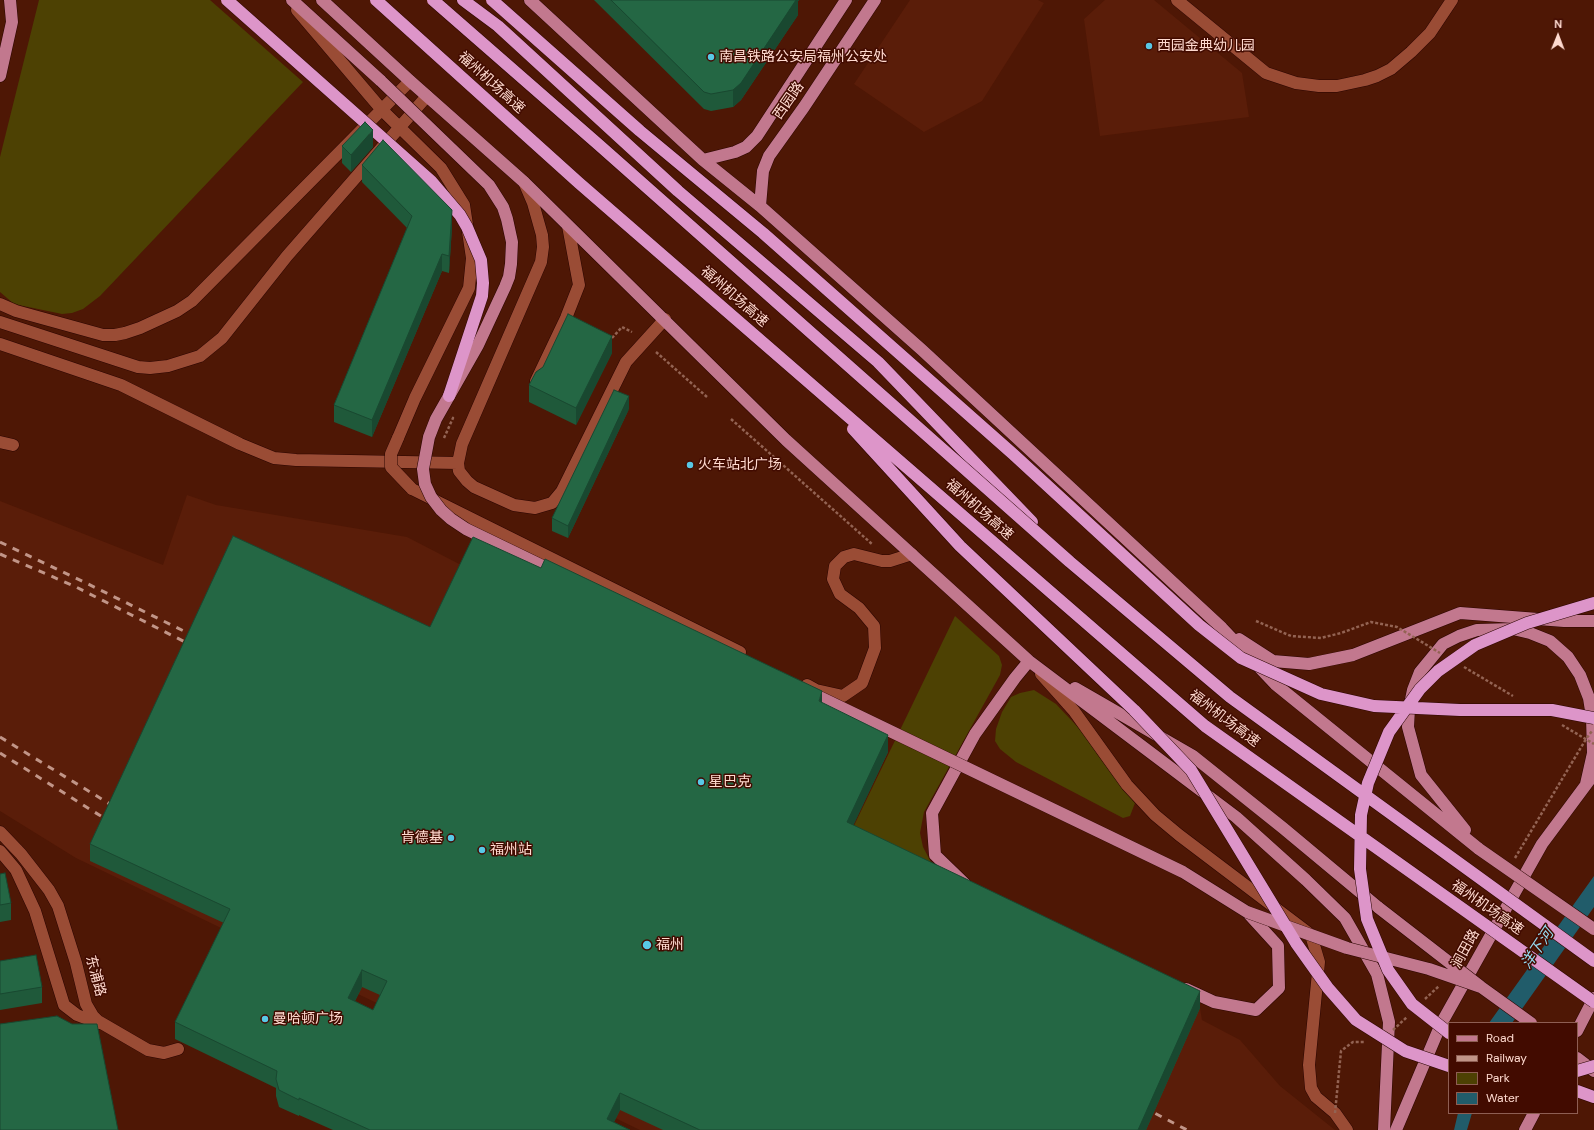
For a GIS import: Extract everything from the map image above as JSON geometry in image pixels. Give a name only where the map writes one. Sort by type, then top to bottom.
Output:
[{"type":"highway","points":[[227,0],[431,181],[449,201],[467,227],[481,260],[483,284],[482,296],[449,396]]},
{"type":"highway","name":"福州机场高速","points":[[376,0],[585,188],[1205,726],[1594,1002]]},
{"type":"highway","name":"福州机场高速","points":[[433,0],[1070,562],[1230,698],[1594,961]]},
{"type":"highway","points":[[463,0],[498,26],[678,191],[878,362],[1070,562]]},
{"type":"highway","points":[[492,0],[640,131],[763,233],[1013,454],[1199,625],[1241,658],[1321,694],[1374,706],[1460,710],[1552,710],[1594,718]]},
{"type":"highway","points":[[813,386],[960,546],[1134,710],[1191,770],[1296,943],[1328,988],[1356,1020],[1404,1050],[1448,1066]]},
{"type":"highway","points":[[1448,1032],[1412,1004],[1388,970],[1367,919],[1360,869],[1360,815],[1368,783],[1389,732],[1420,689],[1438,671],[1475,645],[1527,623],[1594,604]]},
{"type":"highway","points":[[1578,1071],[1594,1066]]},
{"type":"highway","points":[[1578,1091],[1594,1097]]},
{"type":"main road","points":[[0,76],[12,22],[10,0]]},
{"type":"main road","points":[[292,0],[381,81],[489,185],[503,207],[510,231],[512,254],[509,277],[478,345],[436,419],[429,437],[423,469],[425,484],[431,497],[441,510],[451,519],[488,540],[748,660]]},
{"type":"main road","points":[[322,0],[410,81],[524,182],[786,440],[1029,661],[1236,817],[1306,880],[1345,918],[1377,974],[1389,1022],[1384,1130]]},
{"type":"main road","points":[[530,0],[704,160],[760,206],[922,350],[1222,628],[1275,684],[1479,849],[1594,929]]},
{"type":"main road","name":"西园路","points":[[704,160],[735,152],[746,147],[757,136],[846,0]]},
{"type":"main road","name":"西园路","points":[[760,206],[763,171],[769,156],[804,107],[875,0]]},
{"type":"main road","points":[[1222,628],[1273,661],[1309,664],[1353,655],[1460,613],[1564,621],[1594,621]]},
{"type":"main road","points":[[1479,849],[1421,775],[1408,727],[1410,703],[1420,672],[1443,644],[1459,636],[1477,630],[1513,629],[1530,633],[1550,641],[1568,657],[1580,675],[1589,698],[1592,717],[1593,753],[1586,784]]},
{"type":"main road","points":[[1029,661],[1193,756],[1379,908],[1481,987],[1530,1022]]},
{"type":"main road","points":[[975,889],[968,886],[936,856],[932,813],[975,734],[1029,661]]},
{"type":"main road","points":[[794,682],[1183,872],[1247,912],[1347,948],[1429,969],[1481,987]]},
{"type":"main road","name":"涧田路","points":[[1396,1130],[1441,1024],[1542,844],[1594,774]]},
{"type":"main road","points":[[1174,984],[1214,1002],[1256,1010],[1280,988],[1278,946],[1247,912]]},
{"type":"main road","points":[[1578,1029],[1594,998]]},
{"type":"main road","points":[[1578,1059],[1594,1071]]},
{"type":"main road","points":[[1525,1130],[1533,1114]]},
{"type":"street","points":[[288,0],[382,110],[441,168],[464,205],[472,258],[469,288],[415,398],[391,454],[391,467],[412,489],[748,660]]},
{"type":"street","points":[[1177,0],[1266,73],[1296,83],[1319,86],[1336,86],[1365,80],[1391,69],[1430,33],[1452,0]]},
{"type":"street","points":[[0,304],[16,311],[103,335],[125,333],[167,316],[192,301],[410,81]]},
{"type":"street","points":[[0,322],[138,366],[150,368],[168,366],[200,356],[222,338],[287,256],[427,96]]},
{"type":"street","points":[[524,182],[533,203],[542,235],[543,247],[541,262],[465,437],[458,458],[462,476],[470,484],[514,505],[535,508],[552,503],[562,491],[626,362],[664,319]]},
{"type":"street","points":[[536,381],[566,318],[579,285],[568,226]]},
{"type":"street","points":[[0,344],[121,385],[240,444],[274,458],[296,460],[458,463]]},
{"type":"street","points":[[0,442],[13,445]]},
{"type":"street","points":[[794,682],[816,690],[843,696],[862,683],[875,648],[874,626],[859,608],[840,594],[833,580],[835,566],[844,557],[854,554],[882,561],[890,561],[912,554]]},
{"type":"street","points":[[1029,661],[1074,711],[1127,785],[1155,814],[1179,835],[1311,934],[1320,962],[1308,1065],[1311,1088],[1316,1097],[1335,1112],[1346,1129]]},
{"type":"street","name":"东浦路","points":[[0,832],[21,854],[49,890],[62,917],[89,1009],[98,1021],[116,1031]]},
{"type":"street","points":[[0,851],[16,870],[35,911],[64,1005],[77,1015],[116,1031],[148,1050],[164,1052],[178,1049]]},
{"type":"path","points":[[612,338],[622,327],[632,332]]},
{"type":"path","points":[[656,352],[707,397]]},
{"type":"path","points":[[731,418],[874,546]]},
{"type":"path","points":[[1512,863],[1586,739],[1594,729]]},
{"type":"path","points":[[1484,911],[1492,897]]},
{"type":"path","points":[[1455,959],[1475,924]]},
{"type":"path","points":[[1421,1003],[1439,986],[1443,979]]},
{"type":"path","points":[[1392,1030],[1410,1014]]},
{"type":"path","points":[[1335,1112],[1342,1051],[1353,1042],[1367,1042]]},
{"type":"shaded area","points":[[910,0],[1038,0],[1044,3],[982,101],[924,132],[854,84]]},
{"type":"shaded area","name":"西园金典幼儿园","points":[[1105,0],[1154,0],[1242,73],[1249,117],[1100,136],[1084,19]]},
{"type":"shaded area","name":"福州站","points":[[187,495],[216,505],[407,537],[465,567],[819,718],[888,752],[847,839],[1200,1008],[1202,1020],[1240,1040],[1280,1086],[1335,1130],[640,1130],[76,858],[0,811],[0,501],[163,565]]},
{"type":"green space","points":[[39,0],[210,0],[303,82],[100,296],[83,309],[72,313],[62,314],[14,304],[0,292],[0,157]]},
{"type":"green space","points":[[955,616],[999,656],[1002,665],[1000,675],[924,812],[920,833],[923,847],[935,870],[848,838]]},
{"type":"green space","points":[[1034,690],[1056,704],[1090,740],[1097,754],[1135,803],[1130,816],[1123,818],[1016,762],[1000,749],[995,741],[996,729],[1002,712],[1011,697],[1020,693]]},
{"type":"water","points":[[1594,876],[1594,907],[1513,1022],[1490,1022]]},
{"type":"water","points":[[1458,1114],[1472,1114],[1467,1130],[1454,1130]]},
{"type":"building","name":"南昌铁路公安局福州公安处","points":[[611,0],[796,0],[741,83],[733,90],[711,94],[704,92]]},
{"type":"building","points":[[365,122],[373,130],[351,155],[342,146]]},
{"type":"building","points":[[383,140],[452,210],[449,256],[442,254],[372,420],[334,405],[412,216],[362,165]]},
{"type":"building","points":[[568,314],[612,336],[576,408],[529,385],[536,372],[543,367]]},
{"type":"building","points":[[614,390],[629,396],[568,526],[552,518]]},
{"type":"building","name":"福州站","points":[[233,536],[430,627],[473,537],[541,568],[545,559],[822,691],[819,701],[888,735],[847,822],[1200,991],[1138,1130],[700,1130],[620,1093],[607,1119],[630,1130],[370,1130],[279,1090],[276,1079],[277,1071],[175,1022],[230,909],[90,844]],"holes":[[[362,970],[387,981],[373,1010],[348,998]]]},
{"type":"building","points":[[5,873],[11,903],[0,905],[0,874]]},
{"type":"building","points":[[36,955],[42,987],[0,994],[0,961]]},
{"type":"building","points":[[57,1016],[72,1024],[97,1024],[118,1130],[0,1130],[0,1024]]},
{"type":"railway","points":[[0,542],[198,638]]},
{"type":"railway","points":[[0,554],[74,586],[193,646]]},
{"type":"railway","points":[[0,737],[118,809]]},
{"type":"railway","points":[[0,753],[112,823]]},
{"type":"railway","points":[[1143,1107],[1187,1130]]},
{"type":"place","name":"西园金典幼儿园","points":[[1149,46]]},
{"type":"place","name":"南昌铁路公安局福州公安处","points":[[711,57]]},
{"type":"place","name":"火车站北广场","points":[[690,465]]},
{"type":"place","name":"星巴克","points":[[701,782]]},
{"type":"place","name":"肯德基","points":[[451,838]]},
{"type":"place","name":"福州站","points":[[482,850]]},
{"type":"place","name":"福州","points":[[647,945]]},
{"type":"place","name":"曼哈顿广场","points":[[265,1019]]},
{"type":"water label","name":"洋下河","points":[[1538,949]]}]
